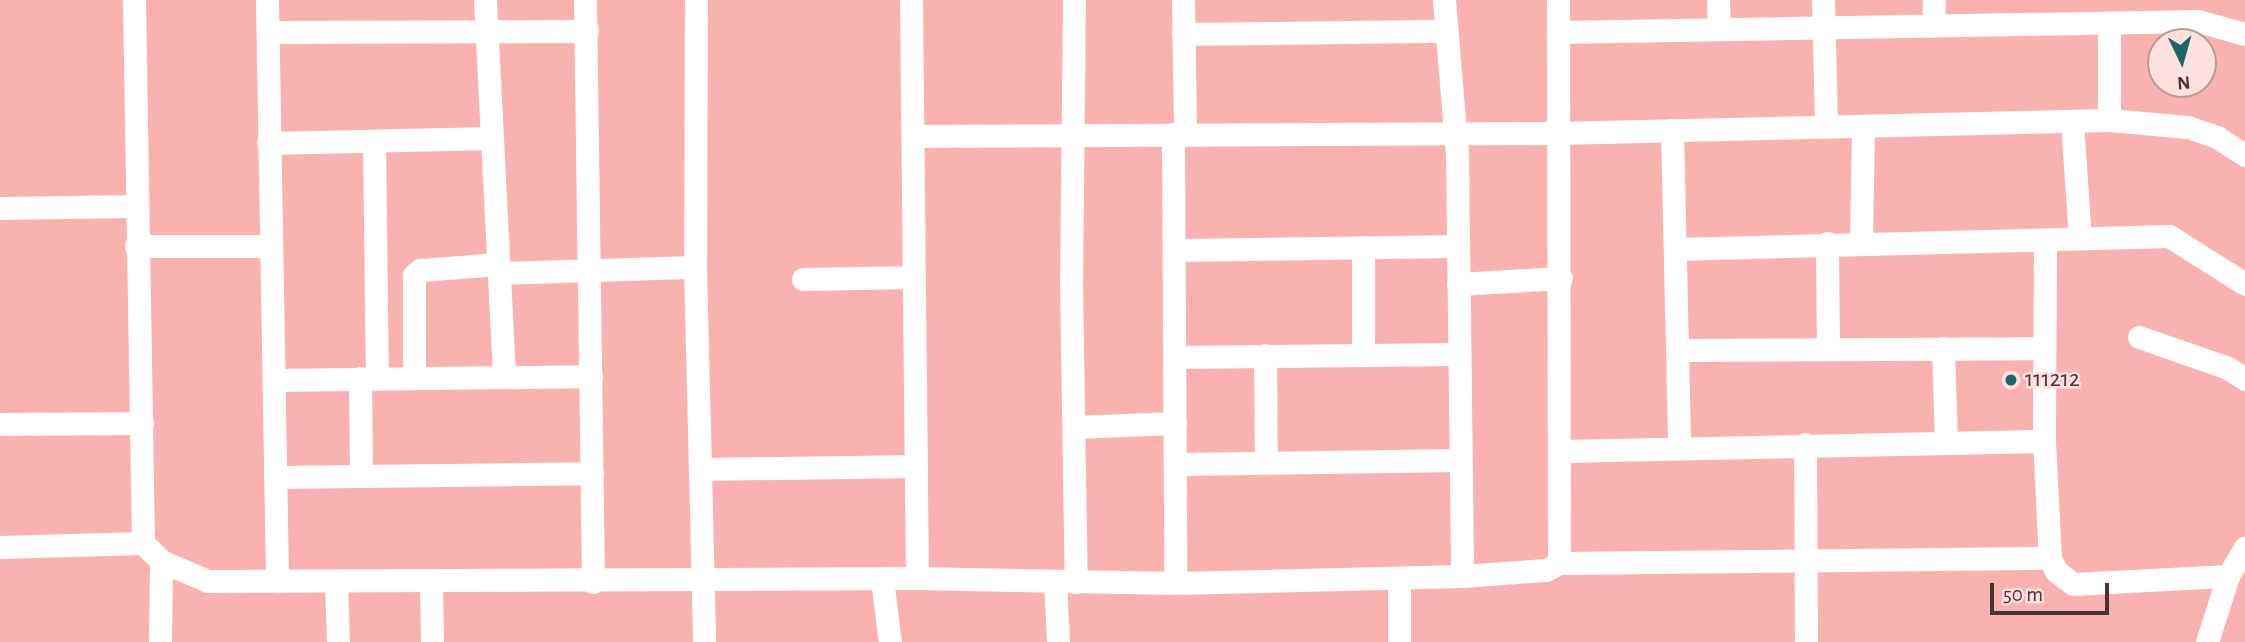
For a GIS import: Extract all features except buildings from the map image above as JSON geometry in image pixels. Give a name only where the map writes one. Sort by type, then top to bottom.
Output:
[{"type":"street","points":[[134,0],[135,206],[143,543],[161,561],[208,581],[431,583],[917,578],[1175,583],[1462,576],[1546,570],[1559,563],[1807,563],[2050,558]]},
{"type":"street","points":[[267,0],[277,581]]},
{"type":"street","points":[[485,0],[504,376]]},
{"type":"street","points":[[585,0],[591,271],[593,582]]},
{"type":"street","points":[[696,0],[695,267],[704,642]]},
{"type":"street","points":[[912,0],[917,578]]},
{"type":"street","points":[[1058,642],[1076,426],[1071,280],[1075,135],[1074,0]]},
{"type":"street","points":[[1175,583],[1176,250],[1183,0]]},
{"type":"street","points":[[1444,0],[1452,132],[1457,154],[1462,576]]},
{"type":"street","points":[[1558,0],[1562,451],[1559,563]]},
{"type":"street","points":[[1718,0],[1718,28]]},
{"type":"street","points":[[1824,0],[1825,126]]},
{"type":"street","points":[[1933,26],[1934,0]]},
{"type":"street","points":[[1558,32],[1824,26],[2109,24],[2198,10],[2245,34]]},
{"type":"street","points":[[2109,24],[2109,120]]},
{"type":"street","points":[[269,32],[587,31]]},
{"type":"street","points":[[1183,34],[1446,31]]},
{"type":"street","points":[[915,136],[1558,133],[2109,120],[2188,127],[2217,137],[2245,155]]},
{"type":"street","points":[[2072,122],[2080,238]]},
{"type":"street","points":[[1861,242],[1863,126]]},
{"type":"street","points":[[1672,130],[1679,445]]},
{"type":"street","points":[[268,143],[492,138]]},
{"type":"street","points":[[361,476],[368,378],[374,141]]},
{"type":"street","points":[[0,208],[135,206]]},
{"type":"street","points":[[1675,249],[2168,236],[2245,284]]},
{"type":"street","points":[[2045,241],[2044,441],[2050,558],[2062,579],[2073,584],[2228,576]]},
{"type":"street","points":[[1827,243],[1828,349]]},
{"type":"street","points":[[136,246],[271,246]]},
{"type":"street","points":[[1176,250],[1457,246]]},
{"type":"street","points":[[1363,247],[1363,355]]},
{"type":"street","points":[[414,377],[414,275],[420,270],[499,268],[591,271],[695,267]]},
{"type":"street","points":[[803,279],[914,276]]},
{"type":"street","points":[[1458,284],[1561,278]]},
{"type":"street","points":[[2139,337],[2228,368],[2245,379]]},
{"type":"street","points":[[1943,348],[1946,442]]},
{"type":"street","points":[[1678,350],[2043,348]]},
{"type":"street","points":[[1175,358],[1459,354]]},
{"type":"street","points":[[1265,355],[1266,463]]},
{"type":"street","points":[[274,380],[591,376]]},
{"type":"street","points":[[0,424],[142,423]]},
{"type":"street","points":[[1076,426],[1175,423]]},
{"type":"street","points":[[1562,451],[1679,445],[2044,441]]},
{"type":"street","points":[[1805,444],[1806,642]]},
{"type":"street","points":[[1175,464],[1459,460]]},
{"type":"street","points":[[700,469],[916,466]]},
{"type":"street","points":[[275,477],[592,473]]},
{"type":"street","points":[[0,547],[143,543]]},
{"type":"street","points":[[2207,642],[2228,576],[2245,548]]},
{"type":"street","points":[[160,642],[161,561]]},
{"type":"street","points":[[1399,578],[1399,642]]},
{"type":"street","points":[[882,579],[890,642]]},
{"type":"street","points":[[336,582],[338,642]]},
{"type":"street","points":[[431,583],[432,642]]},
{"type":"place","name":"111212","points":[[2011,380]]}]
